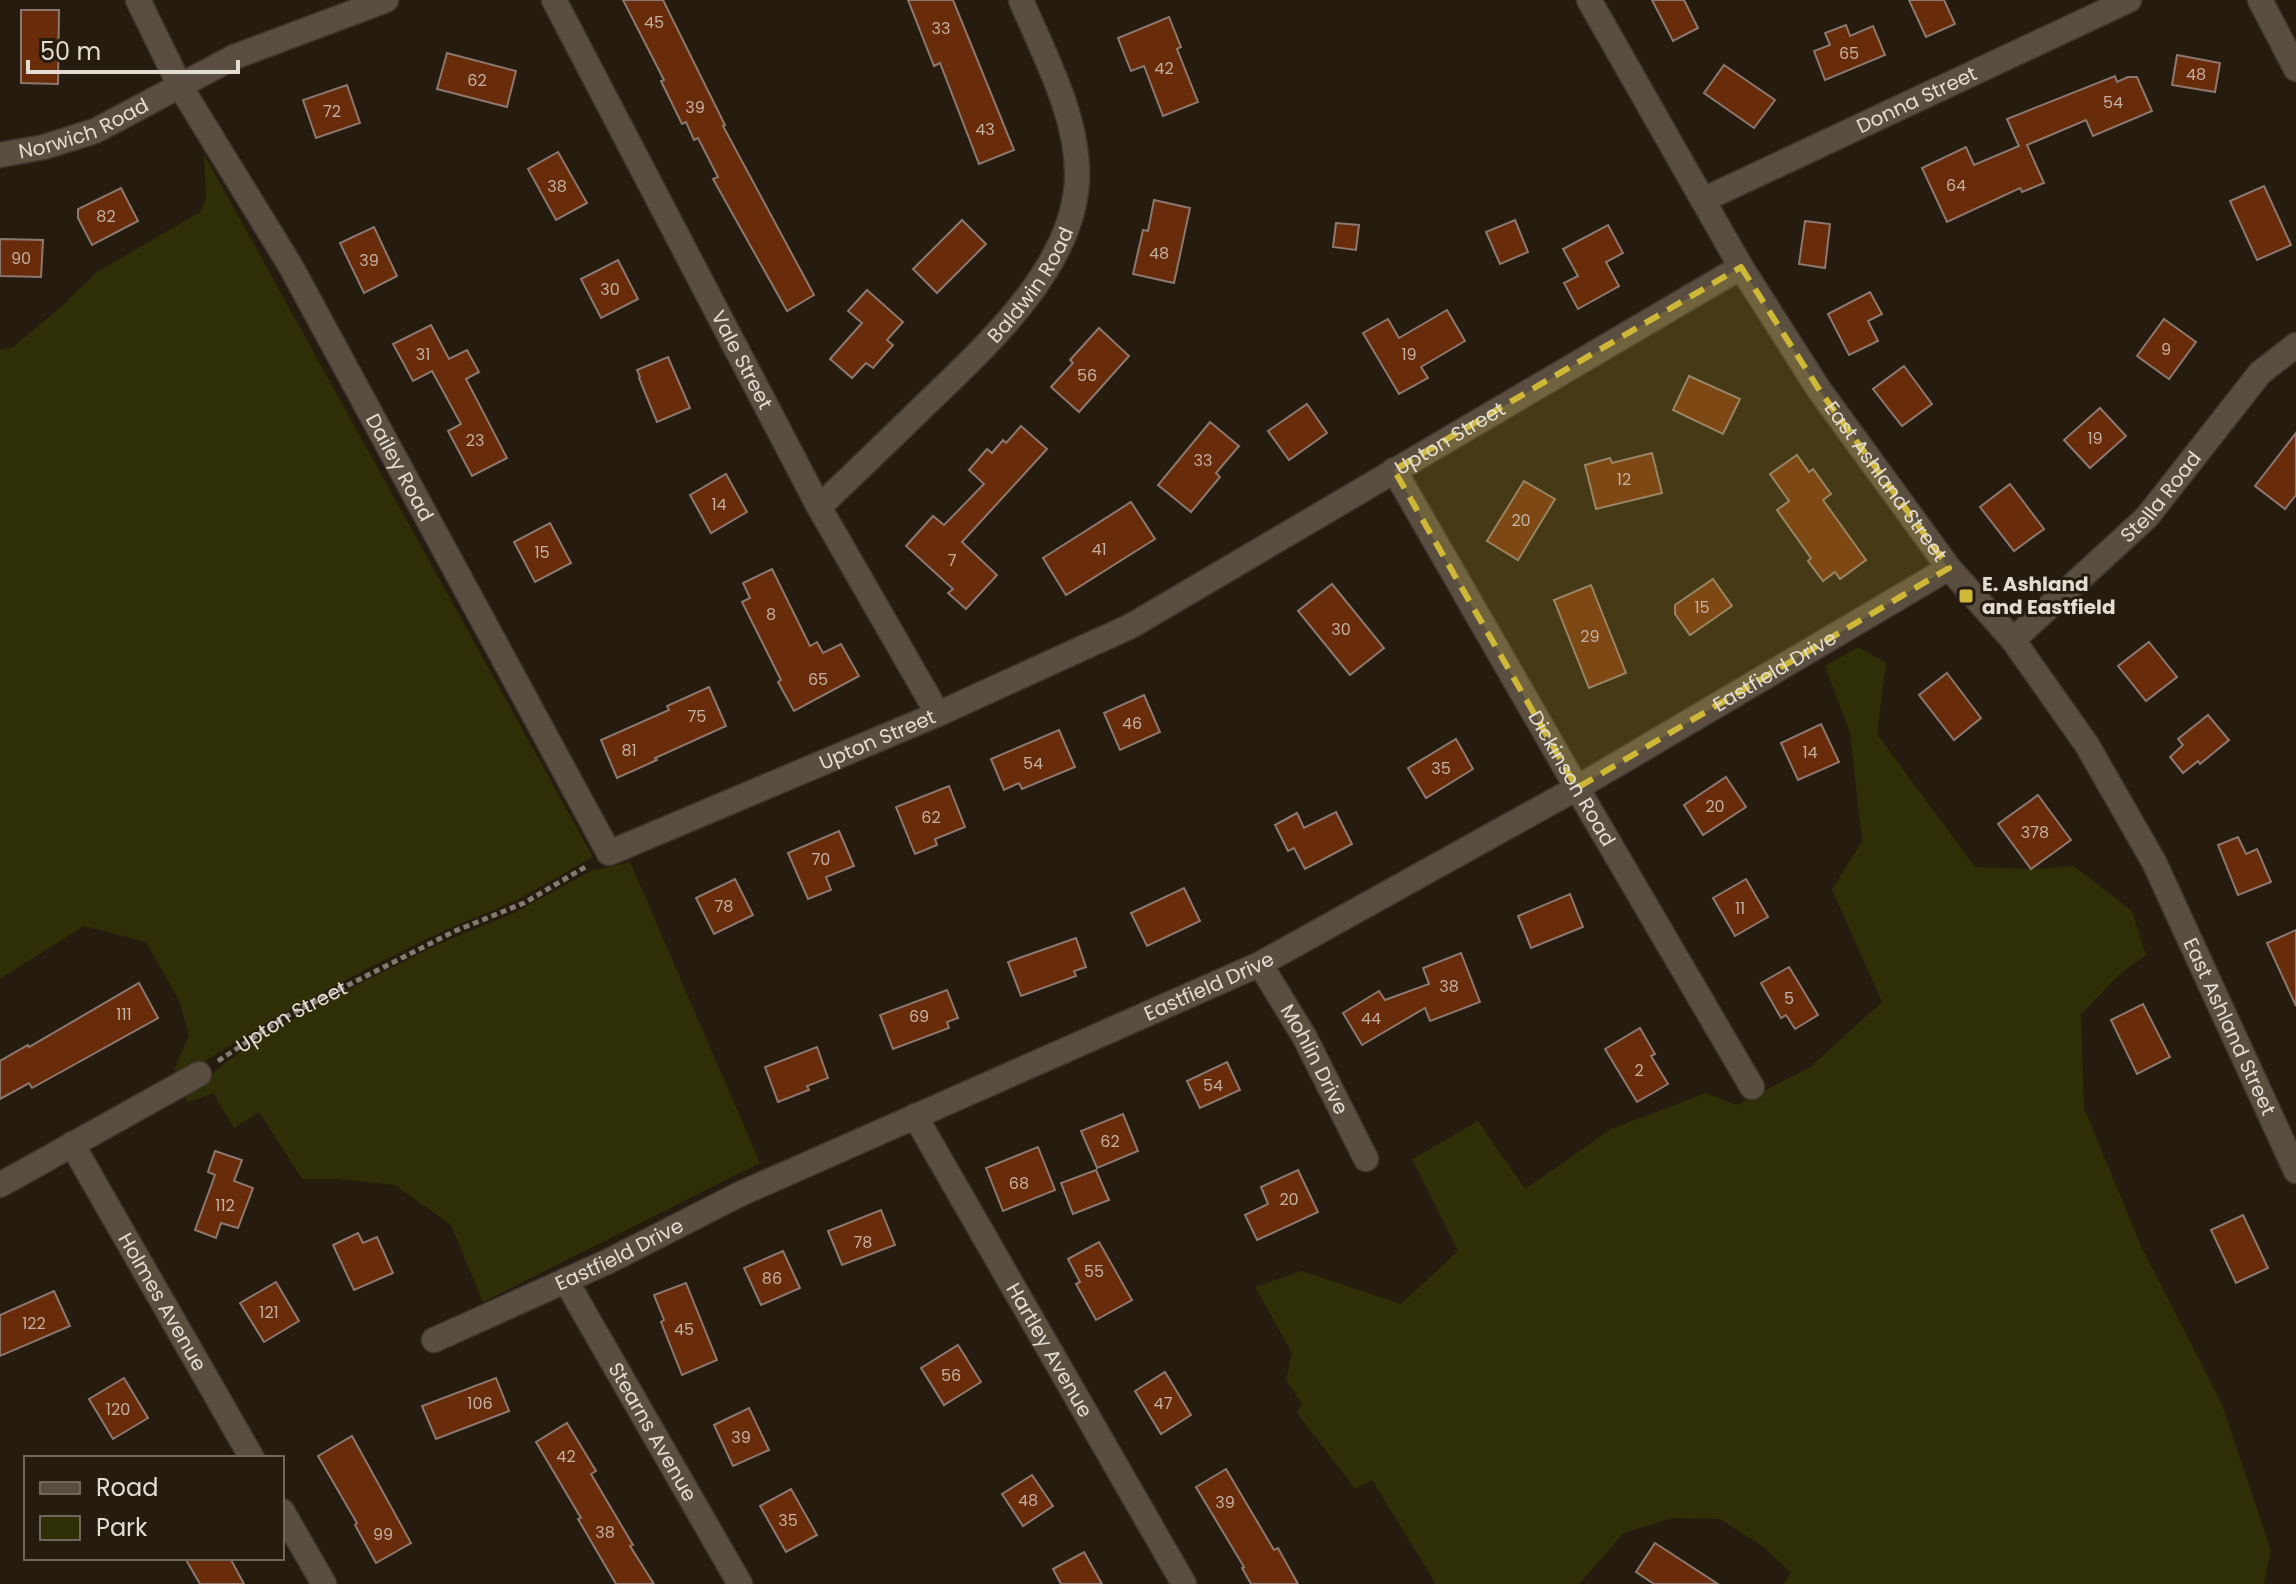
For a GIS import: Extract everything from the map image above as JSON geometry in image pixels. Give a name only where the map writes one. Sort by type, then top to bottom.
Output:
[{"type":"street","name":"Dailey Road","points":[[138,0],[180,86],[290,265],[609,853]]},
{"type":"street","name":"Norwich Road","points":[[0,155],[44,147],[95,131],[234,57],[386,0]]},
{"type":"street","name":"Vale Street","points":[[554,0],[819,507],[938,714]]},
{"type":"street","name":"Baldwin Road","points":[[819,507],[988,345],[1037,284],[1060,245],[1077,180],[1075,150],[1058,88],[1021,0]]},
{"type":"street","name":"East Ashland Street","points":[[1589,0],[1741,267],[1820,391],[1949,568],[2013,640],[2087,745],[2154,862],[2296,1171]]},
{"type":"street","name":"Donna Street","points":[[1703,200],[2129,0]]},
{"type":"street","points":[[2260,0],[2296,69]]},
{"type":"street","name":"Upton Street","points":[[609,853],[938,714],[1131,626],[1741,267]]},
{"type":"street","name":"Stella Road","points":[[2013,640],[2147,517],[2260,373],[2296,345]]},
{"type":"street","name":"Dickinson Road","points":[[1394,470],[1752,1087]]},
{"type":"street","name":"Eastfield Drive","points":[[434,1340],[609,1261],[740,1194],[1260,964],[1577,788],[1949,568]]},
{"type":"street","name":"Mohlin Drive","points":[[1260,964],[1304,1036],[1366,1159]]},
{"type":"street","points":[[0,1185],[199,1074]]},
{"type":"street","name":"Hartley Avenue","points":[[915,1116],[1184,1584]]},
{"type":"street","name":"Holmes Avenue","points":[[72,1144],[251,1456]]},
{"type":"street","name":"Stearns Avenue","points":[[566,1281],[740,1584]]},
{"type":"street","points":[[284,1514],[324,1584]]},
{"type":"path","name":"Upton Street","points":[[199,1074],[285,1017],[455,931],[524,903],[609,853]]},
{"type":"highlighted area","points":[[1741,267],[1820,391],[1949,568],[1577,788],[1394,470]]},
{"type":"green space","points":[[204,154],[593,857],[517,900],[443,931],[276,1017],[181,1076],[174,1070],[189,1035],[179,1000],[146,942],[84,926],[0,979],[0,350],[13,347],[97,272],[200,212],[206,198]]},
{"type":"green space","points":[[1858,647],[1886,663],[1877,734],[1975,867],[2031,869],[2074,866],[2132,911],[2146,955],[2121,973],[2081,1014],[2084,1108],[2142,1248],[2221,1402],[2271,1550],[2264,1584],[1783,1584],[1791,1573],[1765,1548],[1720,1519],[1673,1518],[1624,1533],[1579,1584],[1436,1584],[1372,1480],[1355,1489],[1297,1413],[1302,1404],[1286,1380],[1292,1353],[1255,1287],[1302,1271],[1401,1304],[1458,1251],[1412,1159],[1478,1121],[1525,1189],[1611,1129],[1706,1093],[1737,1105],[1810,1067],[1882,1002],[1832,890],[1862,841],[1850,733],[1825,666]]},
{"type":"green space","points":[[630,862],[760,1163],[483,1302],[451,1225],[395,1185],[302,1179],[259,1112],[234,1128],[213,1093],[188,1102],[183,1092],[203,1084],[217,1069],[268,1032],[439,944],[516,912],[591,871]]},
{"type":"building","points":[[623,0],[663,0],[723,126],[814,295],[787,311],[713,179],[718,177],[698,138],[694,140],[686,122],[682,124],[661,81],[664,80]]},
{"type":"building","points":[[908,0],[953,0],[1014,150],[979,164],[940,63],[934,66]]},
{"type":"building","points":[[1652,0],[1684,0],[1698,28],[1673,41]]},
{"type":"building","points":[[1909,0],[1944,0],[1955,24],[1926,37]]},
{"type":"building","points":[[21,10],[59,10],[58,84],[21,83]]},
{"type":"building","points":[[1169,17],[1181,47],[1177,49],[1198,102],[1163,116],[1144,66],[1131,71],[1118,38]]},
{"type":"building","points":[[1846,25],[1850,36],[1873,26],[1885,55],[1825,80],[1814,51],[1830,45],[1825,33]]},
{"type":"building","points":[[447,53],[516,71],[507,107],[437,89]]},
{"type":"building","points":[[2177,55],[2220,63],[2215,92],[2172,85]]},
{"type":"building","points":[[1724,65],[1775,100],[1754,128],[1704,93]]},
{"type":"building","points":[[2115,76],[2117,82],[2137,77],[2152,111],[2093,136],[2086,120],[2027,145],[2044,183],[2022,192],[2020,188],[1947,222],[1922,168],[1966,147],[1974,165],[2019,146],[2007,119]]},
{"type":"building","points":[[347,85],[360,123],[316,138],[303,100]]},
{"type":"building","points":[[558,152],[587,203],[556,220],[528,169]]},
{"type":"building","points":[[2264,186],[2291,245],[2257,260],[2230,201]]},
{"type":"building","points":[[121,188],[138,221],[92,245],[78,218],[78,209]]},
{"type":"building","points":[[1154,200],[1190,208],[1174,283],[1133,274],[1143,230],[1148,231]]},
{"type":"building","points":[[962,220],[986,244],[937,293],[913,269]]},
{"type":"building","points":[[1515,220],[1528,252],[1500,264],[1486,232]]},
{"type":"building","points":[[1805,221],[1830,224],[1825,268],[1799,264]]},
{"type":"building","points":[[1336,223],[1359,225],[1356,250],[1333,247]]},
{"type":"building","points":[[1608,225],[1623,253],[1606,262],[1619,286],[1578,309],[1564,283],[1578,276],[1563,249]]},
{"type":"building","points":[[374,227],[397,276],[364,293],[340,243]]},
{"type":"building","points":[[0,239],[43,240],[41,277],[0,276]]},
{"type":"building","points":[[618,260],[638,299],[601,318],[581,279]]},
{"type":"building","points":[[867,290],[903,322],[887,340],[893,345],[873,368],[866,363],[852,378],[830,359],[862,323],[848,311]]},
{"type":"building","points":[[1870,292],[1882,314],[1868,321],[1878,341],[1849,355],[1828,314]]},
{"type":"building","points":[[1447,310],[1465,341],[1421,367],[1428,378],[1399,394],[1363,333],[1388,319],[1399,338]]},
{"type":"building","points":[[2164,319],[2196,342],[2169,379],[2137,356]]},
{"type":"building","points":[[431,325],[449,359],[467,350],[479,372],[466,379],[507,458],[472,476],[448,431],[461,424],[432,371],[413,381],[393,344]]},
{"type":"building","points":[[1099,328],[1129,356],[1079,412],[1051,387]]},
{"type":"building","points":[[668,357],[690,408],[657,422],[637,370]]},
{"type":"building","points":[[1904,366],[1932,404],[1902,426],[1873,389]]},
{"type":"building","points":[[1689,376],[1740,399],[1723,434],[1673,410]]},
{"type":"building","points":[[1307,404],[1327,433],[1289,460],[1268,431]]},
{"type":"building","points":[[2100,408],[2126,436],[2090,468],[2064,440]]},
{"type":"building","points":[[1210,422],[1239,446],[1216,473],[1220,477],[1191,512],[1158,485]]},
{"type":"building","points":[[1021,426],[1047,449],[962,542],[997,575],[966,609],[948,593],[953,589],[906,546],[933,516],[944,525],[984,484],[969,470],[987,449],[992,453]]},
{"type":"building","points":[[2296,433],[2296,495],[2285,509],[2255,486]]},
{"type":"building","points":[[1652,453],[1662,493],[1596,509],[1585,465],[1610,458],[1612,463]]},
{"type":"building","points":[[1797,455],[1809,472],[1813,469],[1831,494],[1823,500],[1866,560],[1840,579],[1835,572],[1823,581],[1808,561],[1811,558],[1777,510],[1789,501],[1770,474]]},
{"type":"building","points":[[726,474],[747,512],[711,533],[690,495]]},
{"type":"building","points":[[1524,481],[1555,499],[1518,560],[1487,541]]},
{"type":"building","points":[[2010,484],[2044,529],[2014,551],[1980,507]]},
{"type":"building","points":[[1131,502],[1155,539],[1066,595],[1043,558]]},
{"type":"building","points":[[550,523],[571,563],[535,582],[514,542]]},
{"type":"building","points":[[772,569],[810,646],[817,642],[823,653],[841,644],[859,676],[794,711],[742,602],[750,598],[743,583]]},
{"type":"building","points":[[1713,579],[1732,606],[1690,635],[1675,614],[1675,605]]},
{"type":"building","points":[[1332,584],[1384,648],[1350,675],[1298,611]]},
{"type":"building","points":[[1591,585],[1626,673],[1589,688],[1554,600]]},
{"type":"building","points":[[2149,642],[2177,677],[2146,701],[2118,666]]},
{"type":"building","points":[[1947,673],[1981,718],[1954,740],[1919,695]]},
{"type":"building","points":[[709,687],[726,726],[617,778],[601,740],[669,710],[667,706]]},
{"type":"building","points":[[1144,695],[1160,732],[1120,750],[1104,713]]},
{"type":"building","points":[[2208,715],[2229,740],[2200,764],[2198,761],[2183,773],[2170,757],[2183,745],[2178,739]]},
{"type":"building","points":[[1821,724],[1839,762],[1798,780],[1781,743]]},
{"type":"building","points":[[1059,730],[1075,767],[1022,789],[1019,783],[1004,790],[991,759]]},
{"type":"building","points":[[1456,739],[1473,769],[1426,798],[1408,768]]},
{"type":"building","points":[[1726,777],[1746,807],[1703,835],[1684,805]]},
{"type":"building","points":[[949,786],[965,827],[935,839],[937,845],[915,854],[896,807]]},
{"type":"building","points":[[2038,795],[2071,840],[2031,869],[1998,824]]},
{"type":"building","points":[[1336,812],[1352,844],[1305,869],[1294,848],[1288,851],[1275,825],[1297,813],[1304,828]]},
{"type":"building","points":[[839,831],[854,866],[826,877],[831,890],[808,899],[788,853]]},
{"type":"building","points":[[2238,837],[2246,854],[2257,849],[2271,882],[2238,895],[2218,845]]},
{"type":"building","points":[[735,879],[753,915],[714,934],[696,898]]},
{"type":"building","points":[[1746,879],[1768,917],[1735,936],[1713,898]]},
{"type":"building","points":[[1184,888],[1200,921],[1147,946],[1131,913]]},
{"type":"building","points":[[1570,894],[1583,927],[1531,948],[1518,916]]},
{"type":"building","points":[[2296,930],[2296,1006],[2267,943]]},
{"type":"building","points":[[1076,938],[1086,967],[1074,971],[1076,976],[1021,996],[1008,962]]},
{"type":"building","points":[[1461,953],[1480,1002],[1430,1021],[1425,1008],[1362,1045],[1343,1013],[1379,991],[1385,1000],[1429,984],[1423,968]]},
{"type":"building","points":[[1789,967],[1818,1015],[1795,1029],[1786,1015],[1781,1018],[1761,983]]},
{"type":"building","points":[[139,983],[158,1018],[32,1088],[29,1083],[0,1099],[0,1061]]},
{"type":"building","points":[[947,990],[958,1018],[947,1022],[949,1028],[893,1049],[880,1015]]},
{"type":"building","points":[[2143,1004],[2170,1057],[2137,1074],[2111,1020]]},
{"type":"building","points":[[1640,1028],[1655,1054],[1651,1056],[1668,1084],[1637,1102],[1605,1049]]},
{"type":"building","points":[[817,1047],[828,1078],[807,1086],[809,1090],[778,1102],[765,1067]]},
{"type":"building","points":[[1227,1062],[1240,1090],[1200,1108],[1187,1081]]},
{"type":"building","points":[[1123,1114],[1138,1151],[1097,1168],[1081,1131]]},
{"type":"building","points":[[1038,1147],[1055,1190],[1003,1211],[986,1168]]},
{"type":"building","points":[[215,1151],[242,1160],[234,1181],[253,1188],[238,1228],[221,1223],[216,1238],[195,1230],[215,1175],[208,1172]]},
{"type":"building","points":[[1096,1170],[1109,1200],[1073,1214],[1061,1183]]},
{"type":"building","points":[[1298,1170],[1318,1212],[1257,1240],[1245,1215],[1268,1204],[1261,1187]]},
{"type":"building","points":[[881,1210],[895,1245],[842,1265],[828,1231]]},
{"type":"building","points":[[2243,1215],[2268,1268],[2236,1283],[2211,1230]]},
{"type":"building","points":[[358,1233],[363,1243],[377,1237],[393,1273],[354,1290],[333,1245]]},
{"type":"building","points":[[1099,1242],[1132,1300],[1096,1320],[1076,1284],[1080,1282],[1068,1259]]},
{"type":"building","points":[[783,1251],[800,1288],[761,1305],[744,1268]]},
{"type":"building","points":[[276,1282],[299,1321],[264,1342],[240,1303]]},
{"type":"building","points":[[686,1283],[717,1360],[682,1375],[654,1295]]},
{"type":"building","points":[[54,1291],[70,1326],[0,1356],[0,1315]]},
{"type":"building","points":[[958,1345],[981,1382],[944,1405],[921,1368]]},
{"type":"building","points":[[1165,1372],[1191,1415],[1161,1434],[1135,1391]]},
{"type":"building","points":[[124,1378],[148,1418],[113,1439],[89,1399]]},
{"type":"building","points":[[496,1378],[509,1411],[436,1439],[422,1406]]},
{"type":"building","points":[[749,1408],[769,1450],[733,1466],[714,1425]]},
{"type":"building","points":[[567,1423],[596,1471],[591,1474],[654,1584],[616,1584],[536,1442]]},
{"type":"building","points":[[352,1436],[411,1543],[376,1563],[318,1456]]},
{"type":"building","points":[[1226,1469],[1298,1584],[1251,1584],[1196,1487]]},
{"type":"building","points":[[1032,1475],[1053,1506],[1023,1526],[1002,1494]]},
{"type":"building","points":[[791,1489],[817,1535],[786,1552],[760,1506]]},
{"type":"building","points":[[1655,1543],[1718,1584],[1654,1584],[1636,1572]]},
{"type":"building","points":[[1084,1552],[1102,1584],[1061,1584],[1053,1569]]},
{"type":"building","points":[[186,1560],[231,1560],[244,1584],[200,1584]]},
{"type":"place","name":"E. Ashland and Eastfield","points":[[1966,596]]}]
